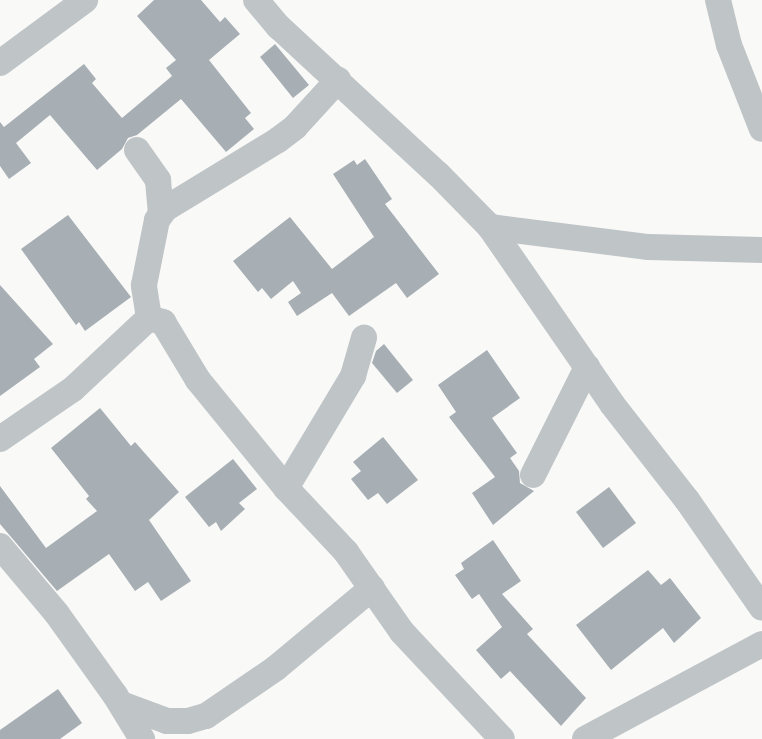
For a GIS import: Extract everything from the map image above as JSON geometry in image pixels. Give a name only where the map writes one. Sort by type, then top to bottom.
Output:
[{"type":"street","points":[[0,63],[85,0]]},
{"type":"street","points":[[256,0],[279,27],[338,80],[490,227],[644,447],[687,500],[762,608]]},
{"type":"street","points":[[718,0],[729,45],[762,128]]},
{"type":"street","points":[[149,318],[144,285],[155,228],[162,213],[185,194],[251,159],[278,140],[295,127],[338,80]]},
{"type":"street","points":[[137,150],[158,180],[162,213]]},
{"type":"street","points":[[490,227],[649,248],[762,250]]},
{"type":"street","points":[[0,439],[73,389],[149,318]]},
{"type":"street","points":[[149,318],[162,322],[198,380],[286,488],[346,552],[402,632],[502,739]]},
{"type":"street","points":[[286,488],[353,376],[364,338]]},
{"type":"street","points":[[534,475],[587,367]]},
{"type":"street","points":[[0,546],[57,614],[121,704],[142,739]]},
{"type":"street","points":[[121,704],[167,721],[188,721],[206,716],[276,668],[372,588]]},
{"type":"street","points":[[585,739],[762,644]]},
{"type":"building","points":[[154,0],[201,0],[220,22],[225,17],[240,34],[209,60],[251,113],[245,118],[254,129],[226,152],[181,99],[137,135],[128,138],[122,149],[97,170],[50,115],[16,143],[31,163],[9,179],[0,166],[0,122],[4,127],[84,64],[96,79],[92,83],[122,118],[172,76],[166,68],[176,60],[137,16]]},
{"type":"building","points":[[275,44],[309,85],[293,98],[260,57]]},
{"type":"building","points":[[365,159],[392,199],[385,204],[439,274],[407,298],[396,283],[349,316],[332,293],[297,316],[288,302],[301,293],[293,281],[271,299],[262,288],[258,292],[233,261],[290,217],[332,269],[374,237],[333,174],[354,160],[357,165]]},
{"type":"building","points":[[68,215],[131,297],[85,331],[79,322],[76,325],[21,249]]},
{"type":"building","points":[[0,285],[53,344],[34,359],[40,367],[0,396]]},
{"type":"building","points":[[384,344],[413,380],[397,393],[372,363],[376,351]]},
{"type":"building","points":[[487,350],[520,398],[492,418],[517,453],[510,458],[519,471],[520,483],[534,491],[493,525],[472,493],[495,477],[449,417],[456,412],[438,385]]},
{"type":"building","points":[[100,408],[131,446],[135,442],[179,492],[149,520],[191,581],[161,601],[148,582],[135,591],[109,554],[57,591],[0,524],[0,486],[46,548],[97,511],[86,499],[89,496],[51,448]]},
{"type":"building","points":[[383,437],[418,480],[387,504],[378,493],[368,500],[351,479],[361,471],[353,462]]},
{"type":"building","points":[[233,459],[257,489],[239,503],[245,509],[221,531],[216,522],[209,527],[185,497]]},
{"type":"building","points":[[609,487],[636,523],[603,548],[576,512]]},
{"type":"building","points":[[493,540],[521,581],[502,594],[533,629],[527,634],[586,698],[561,726],[510,671],[501,679],[476,650],[502,627],[479,594],[472,599],[455,575],[464,569],[461,563]]},
{"type":"building","points":[[648,570],[661,585],[670,578],[701,618],[674,643],[663,628],[611,670],[576,625]]},
{"type":"building","points":[[58,689],[82,723],[60,739],[0,739],[0,730]]}]
